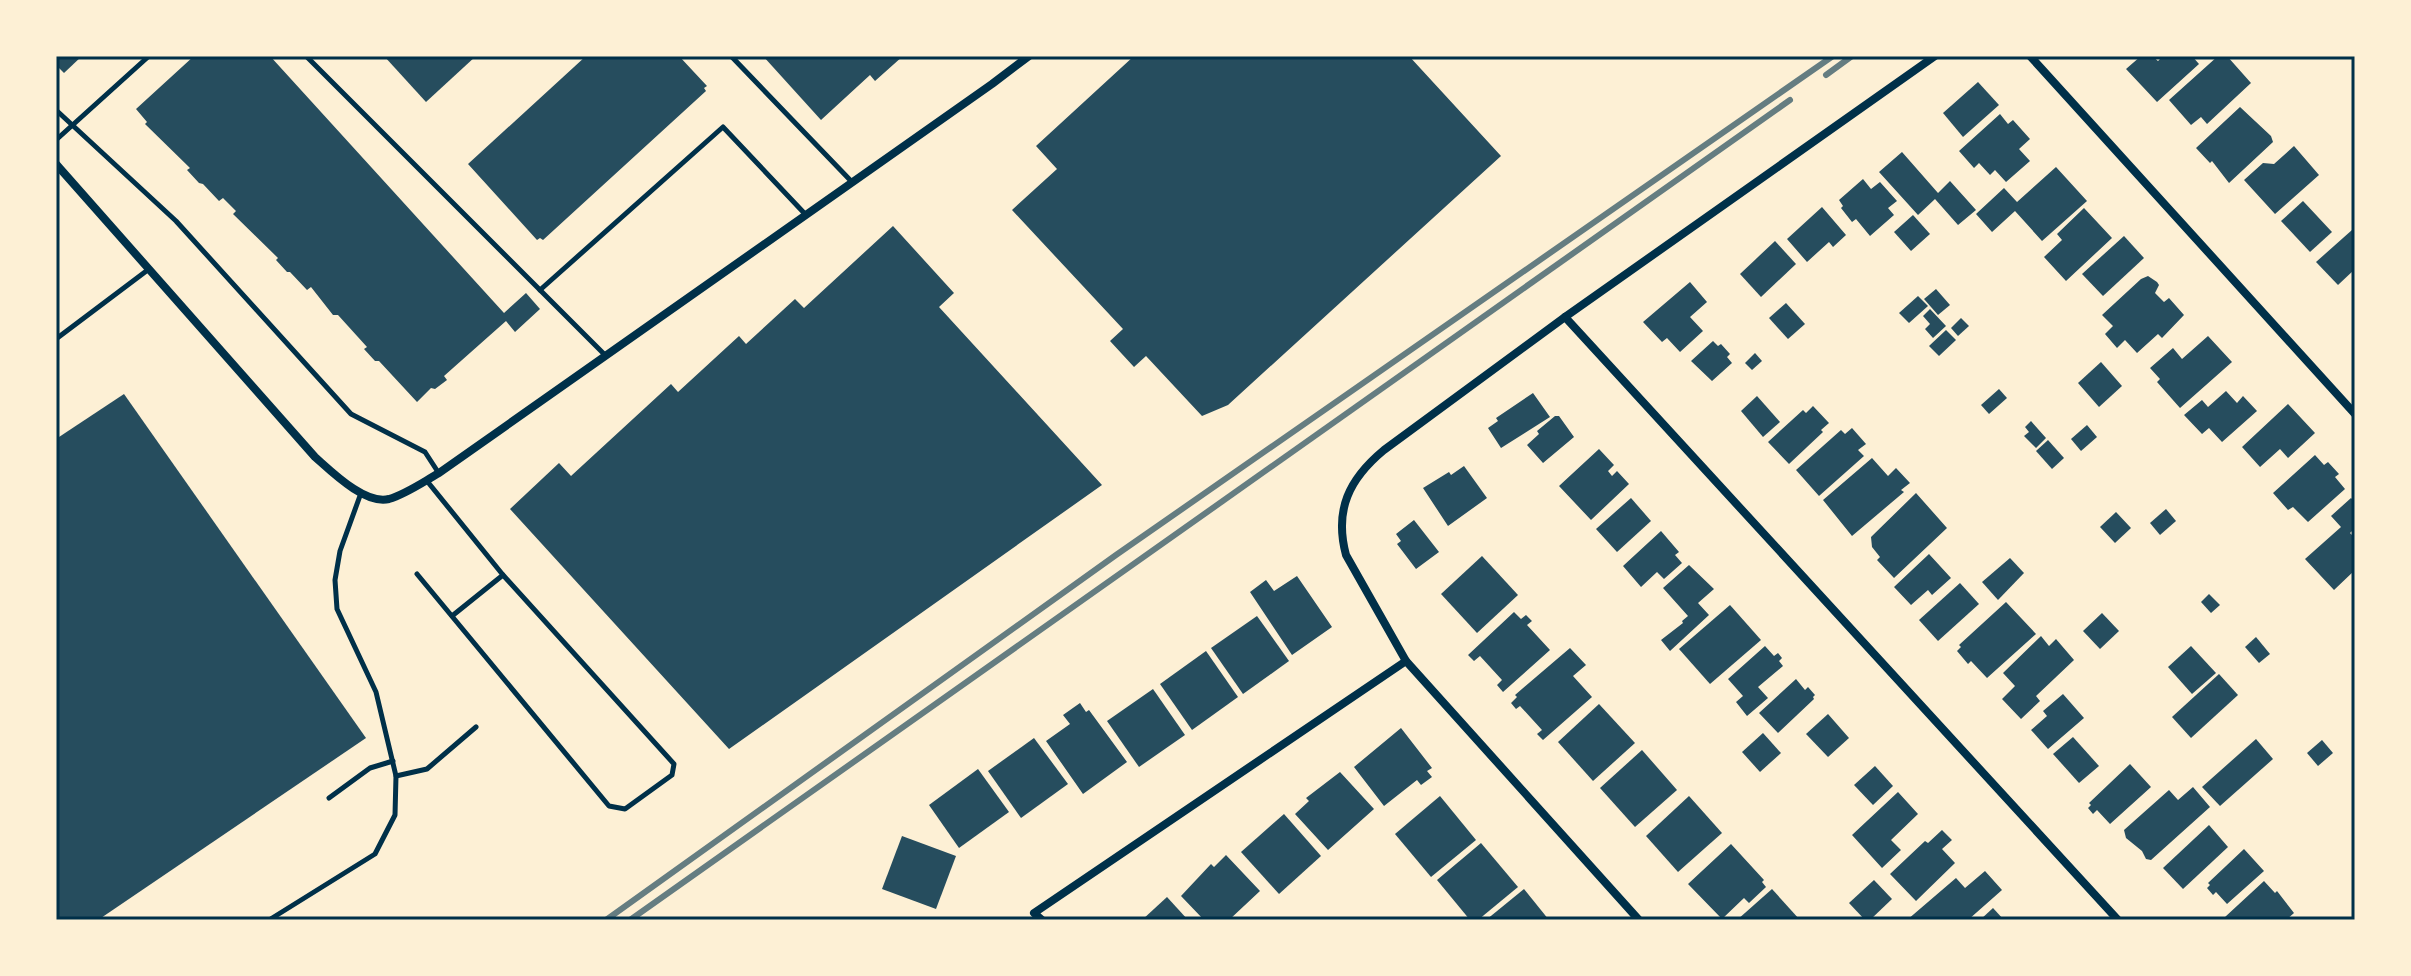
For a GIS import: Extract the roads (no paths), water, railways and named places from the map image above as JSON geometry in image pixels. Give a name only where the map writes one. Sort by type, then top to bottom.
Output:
[{"type":"street","points":[[56,164],[315,457],[361,493],[372,499],[387,500],[439,473],[1029,56]]},
{"type":"street","points":[[1639,920],[1406,661],[1346,555],[1341,536],[1341,514],[1349,491],[1365,466],[1384,450],[1565,317],[1935,56]]},
{"type":"street","points":[[2030,56],[2355,414]]},
{"type":"street","points":[[1565,317],[2118,920]]},
{"type":"street","points":[[1042,920],[1034,913],[1406,661]]},
{"type":"lane","points":[[56,140],[149,56]]},
{"type":"lane","points":[[306,56],[605,355]]},
{"type":"lane","points":[[731,56],[852,182]]},
{"type":"lane","points":[[56,110],[176,221],[351,414],[425,452],[439,473]]},
{"type":"lane","points":[[540,290],[723,127],[806,215]]},
{"type":"lane","points":[[56,339],[149,269]]},
{"type":"lane","points":[[417,574],[609,806],[625,809],[672,775],[674,764],[503,575],[426,480]]},
{"type":"lane","points":[[269,920],[375,854],[395,815],[396,776],[376,692],[337,609],[335,580],[340,551],[361,493]]},
{"type":"lane","points":[[452,616],[503,575]]},
{"type":"lane","points":[[396,776],[427,769],[476,727]]},
{"type":"lane","points":[[329,798],[370,768],[393,761]]},
{"type":"railway","points":[[606,920],[1116,555],[1833,56]]},
{"type":"railway","points":[[1826,75],[1852,56]]},
{"type":"railway","points":[[630,920],[1790,100]]}]
